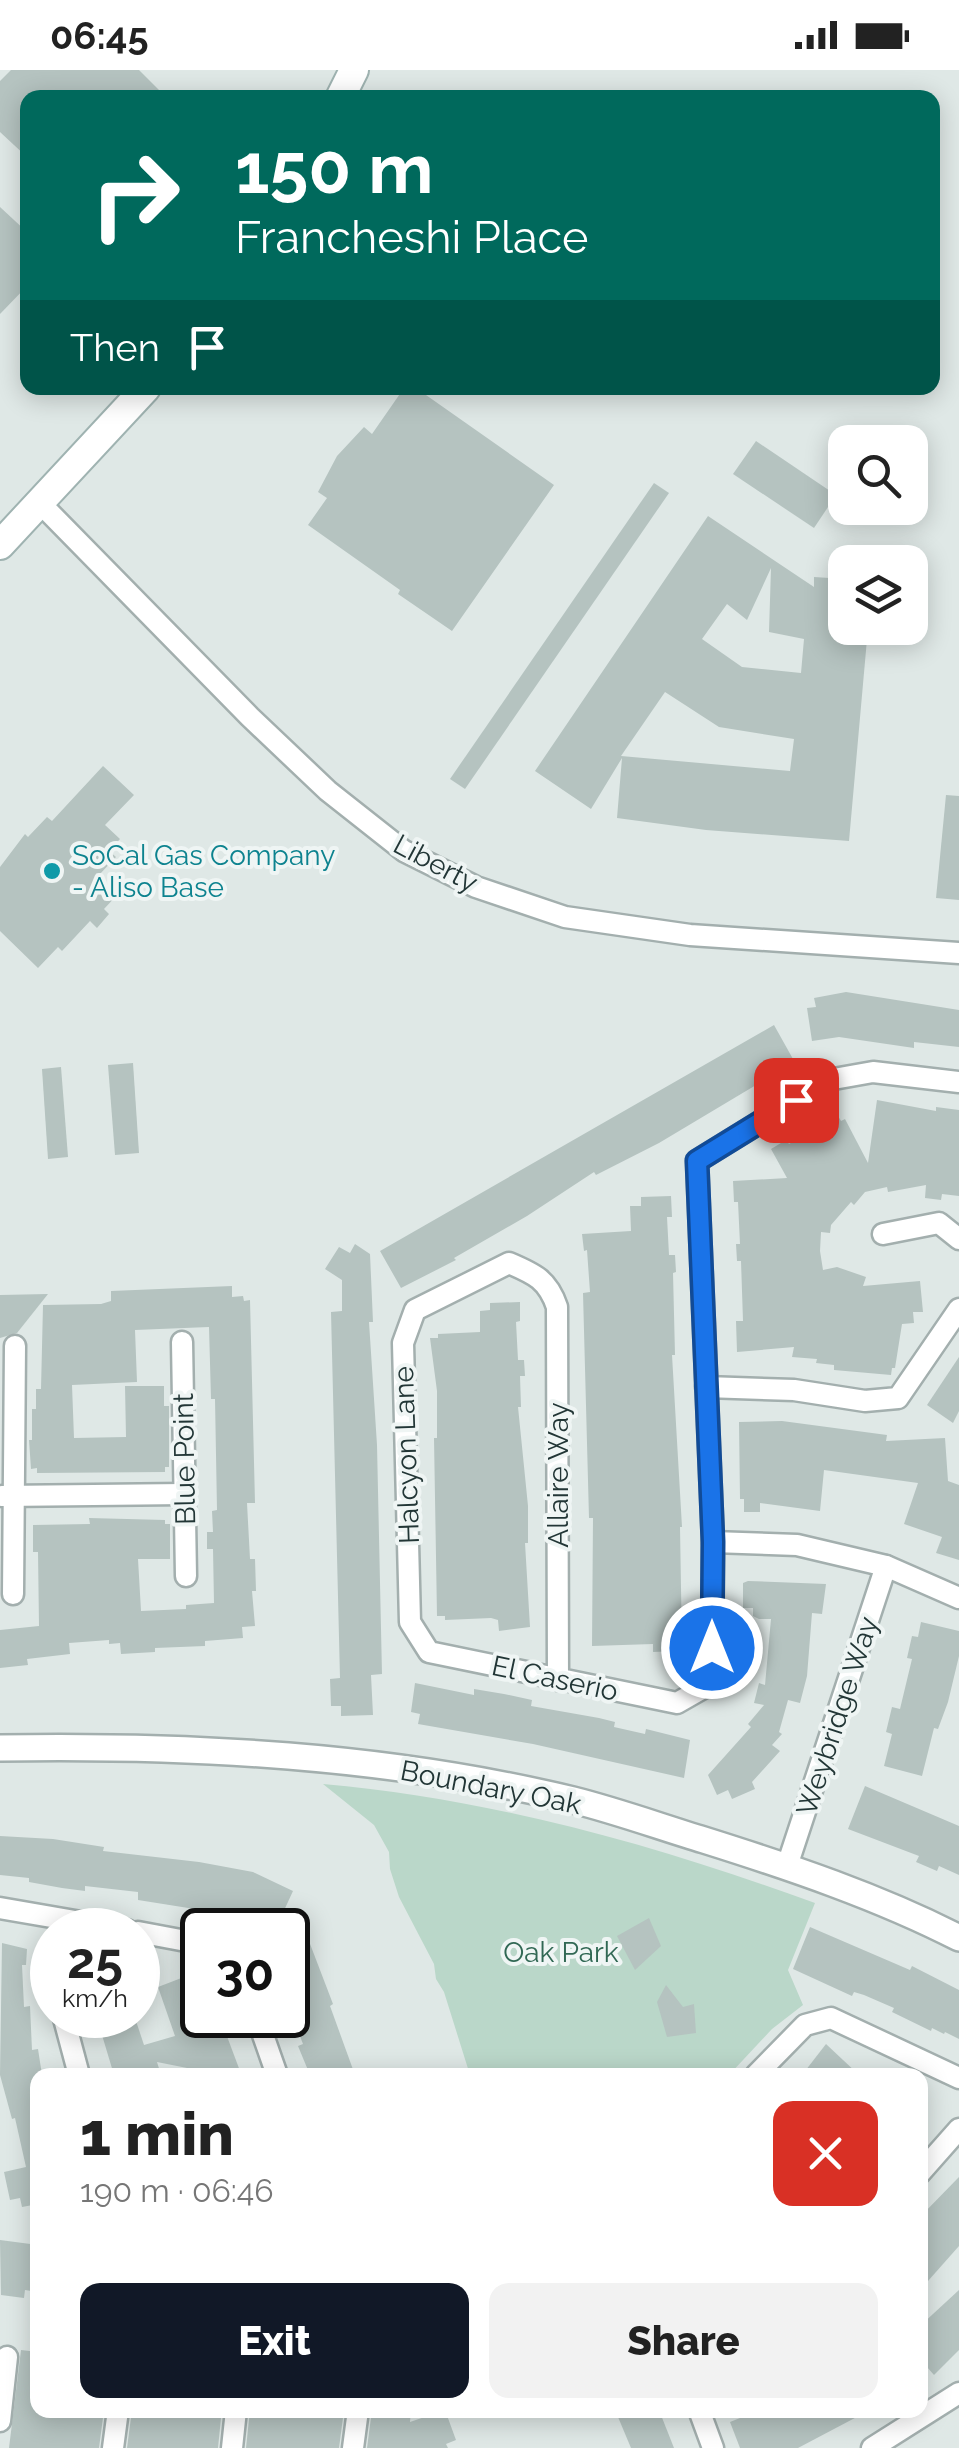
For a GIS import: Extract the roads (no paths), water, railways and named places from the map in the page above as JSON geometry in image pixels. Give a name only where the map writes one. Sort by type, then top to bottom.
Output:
[{"type":"main road","points":[[0,545],[140,395]]},
{"type":"street","name":"Liberty","points":[[41,504],[328,791],[404,851],[476,888],[565,917],[690,935],[959,953]]},
{"type":"street","points":[[959,1082],[873,1072],[828,1080],[697,1161],[713,1542],[797,1544],[886,1566],[959,1598]]},
{"type":"street","points":[[883,1234],[939,1223],[959,1240]]},
{"type":"street","name":"Halcyon Lane","points":[[410,1622],[402,1343],[415,1310],[509,1263],[540,1276]]},
{"type":"street","name":"Allaire Way","points":[[540,1276],[552,1290],[557,1308],[558,1680]]},
{"type":"street","points":[[706,1388],[794,1390],[865,1401],[898,1398],[959,1309]]},
{"type":"street","name":"Blue Point","points":[[182,1342],[186,1576]]},
{"type":"street","points":[[13,1594],[6,1496],[14,1346]]},
{"type":"street","points":[[6,1496],[185,1494]]},
{"type":"street","name":"El Caserio","points":[[410,1622],[429,1652],[677,1703],[712,1683],[713,1542]]},
{"type":"street","name":"Weybridge Way","points":[[787,1866],[886,1566]]},
{"type":"street","name":"Boundary Oak","points":[[0,1748],[135,1747],[244,1752],[405,1768],[574,1801],[787,1866],[959,1938]]},
{"type":"street","points":[[0,1908],[30,1915]]},
{"type":"street","points":[[763,2068],[805,2026],[831,2018],[959,2078]]},
{"type":"street","points":[[69,2038],[77,2068]]},
{"type":"street","points":[[264,2038],[275,2068]]},
{"type":"street","points":[[928,2164],[959,2130]]},
{"type":"street","points":[[0,2420],[7,2356]]},
{"type":"street","points":[[928,2413],[959,2393]]},
{"type":"street","points":[[113,2448],[117,2418]]},
{"type":"street","points":[[232,2448],[235,2418]]},
{"type":"street","points":[[353,2448],[357,2418]]},
{"type":"street","points":[[702,2418],[713,2448]]},
{"type":"street","points":[[872,2448],[919,2418]]},
{"type":"place","name":"SoCal Gas Company - Aliso Base","points":[[52,871]]},
{"type":"park label","name":"Oak Park","points":[[561,1952]]}]
